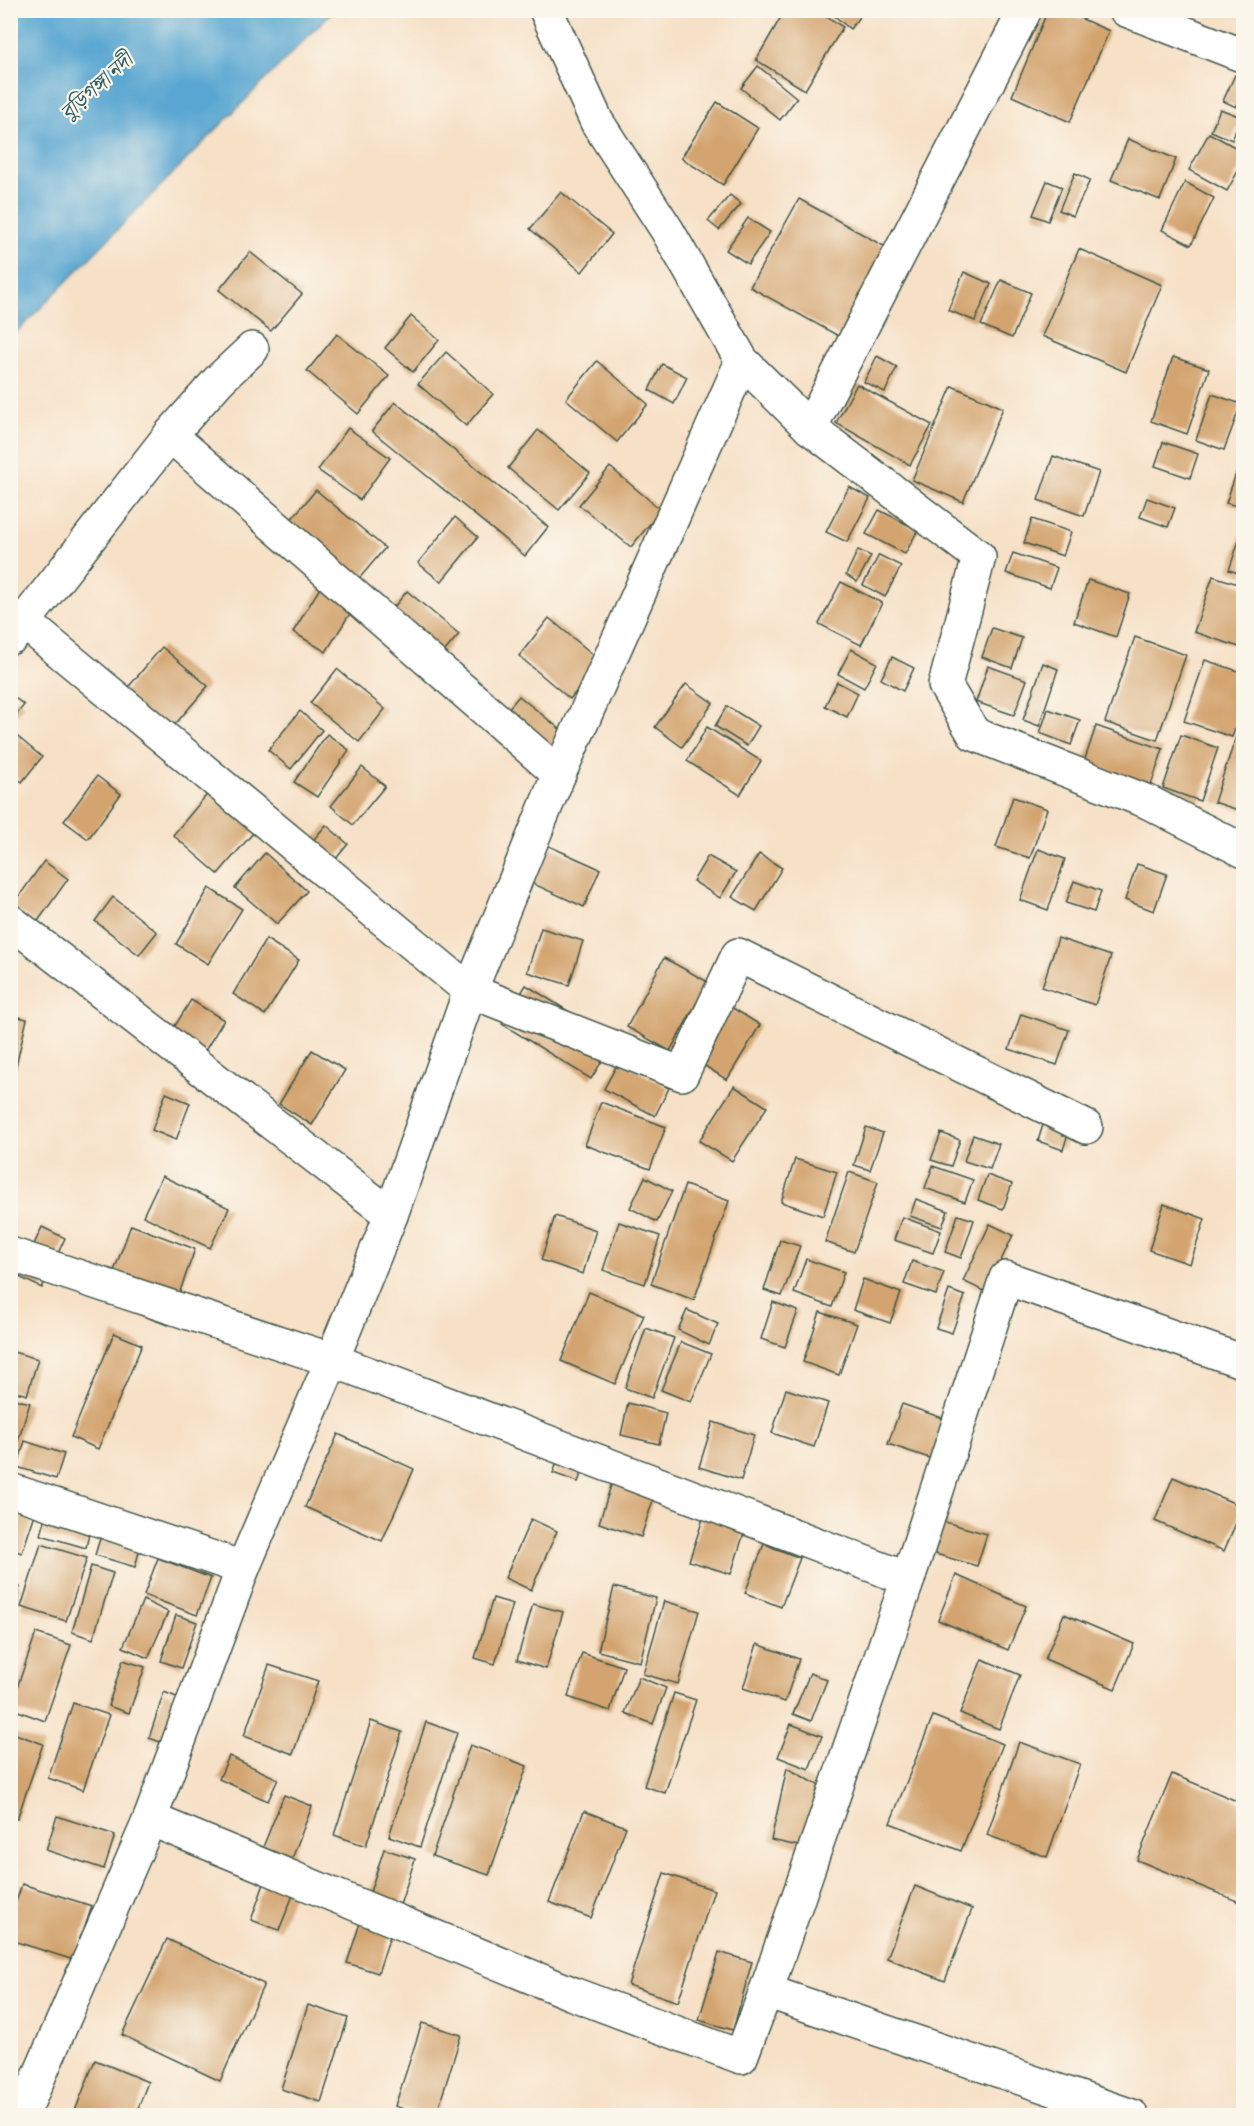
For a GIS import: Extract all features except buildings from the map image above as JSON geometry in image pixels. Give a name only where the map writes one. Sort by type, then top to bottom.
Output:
[{"type":"street","points":[[546,10],[597,122],[667,230],[741,361],[810,428],[979,556],[945,686],[974,734],[1148,802],[1244,851]]},
{"type":"street","points":[[810,428],[1025,10]]},
{"type":"street","points":[[1126,10],[1244,56]]},
{"type":"street","points":[[252,349],[219,380],[170,435],[17,630],[470,991],[682,1074],[738,955],[1086,1127]]},
{"type":"street","points":[[22,2115],[150,1819],[243,1569],[333,1360],[391,1215],[470,991],[559,774],[741,361]]},
{"type":"street","points":[[170,435],[559,774]]},
{"type":"street","points":[[10,921],[391,1215]]},
{"type":"street","points":[[10,1254],[333,1360],[908,1579]]},
{"type":"street","points":[[150,1819],[573,1994],[741,2057],[766,1991],[908,1579],[1006,1278],[1244,1362]]},
{"type":"street","points":[[10,1490],[243,1569]]},
{"type":"street","points":[[766,1991],[1132,2115]]},
{"type":"water","name":"বুড়িগঙ্গা নদী","points":[[10,11],[333,11],[11,338]]}]
